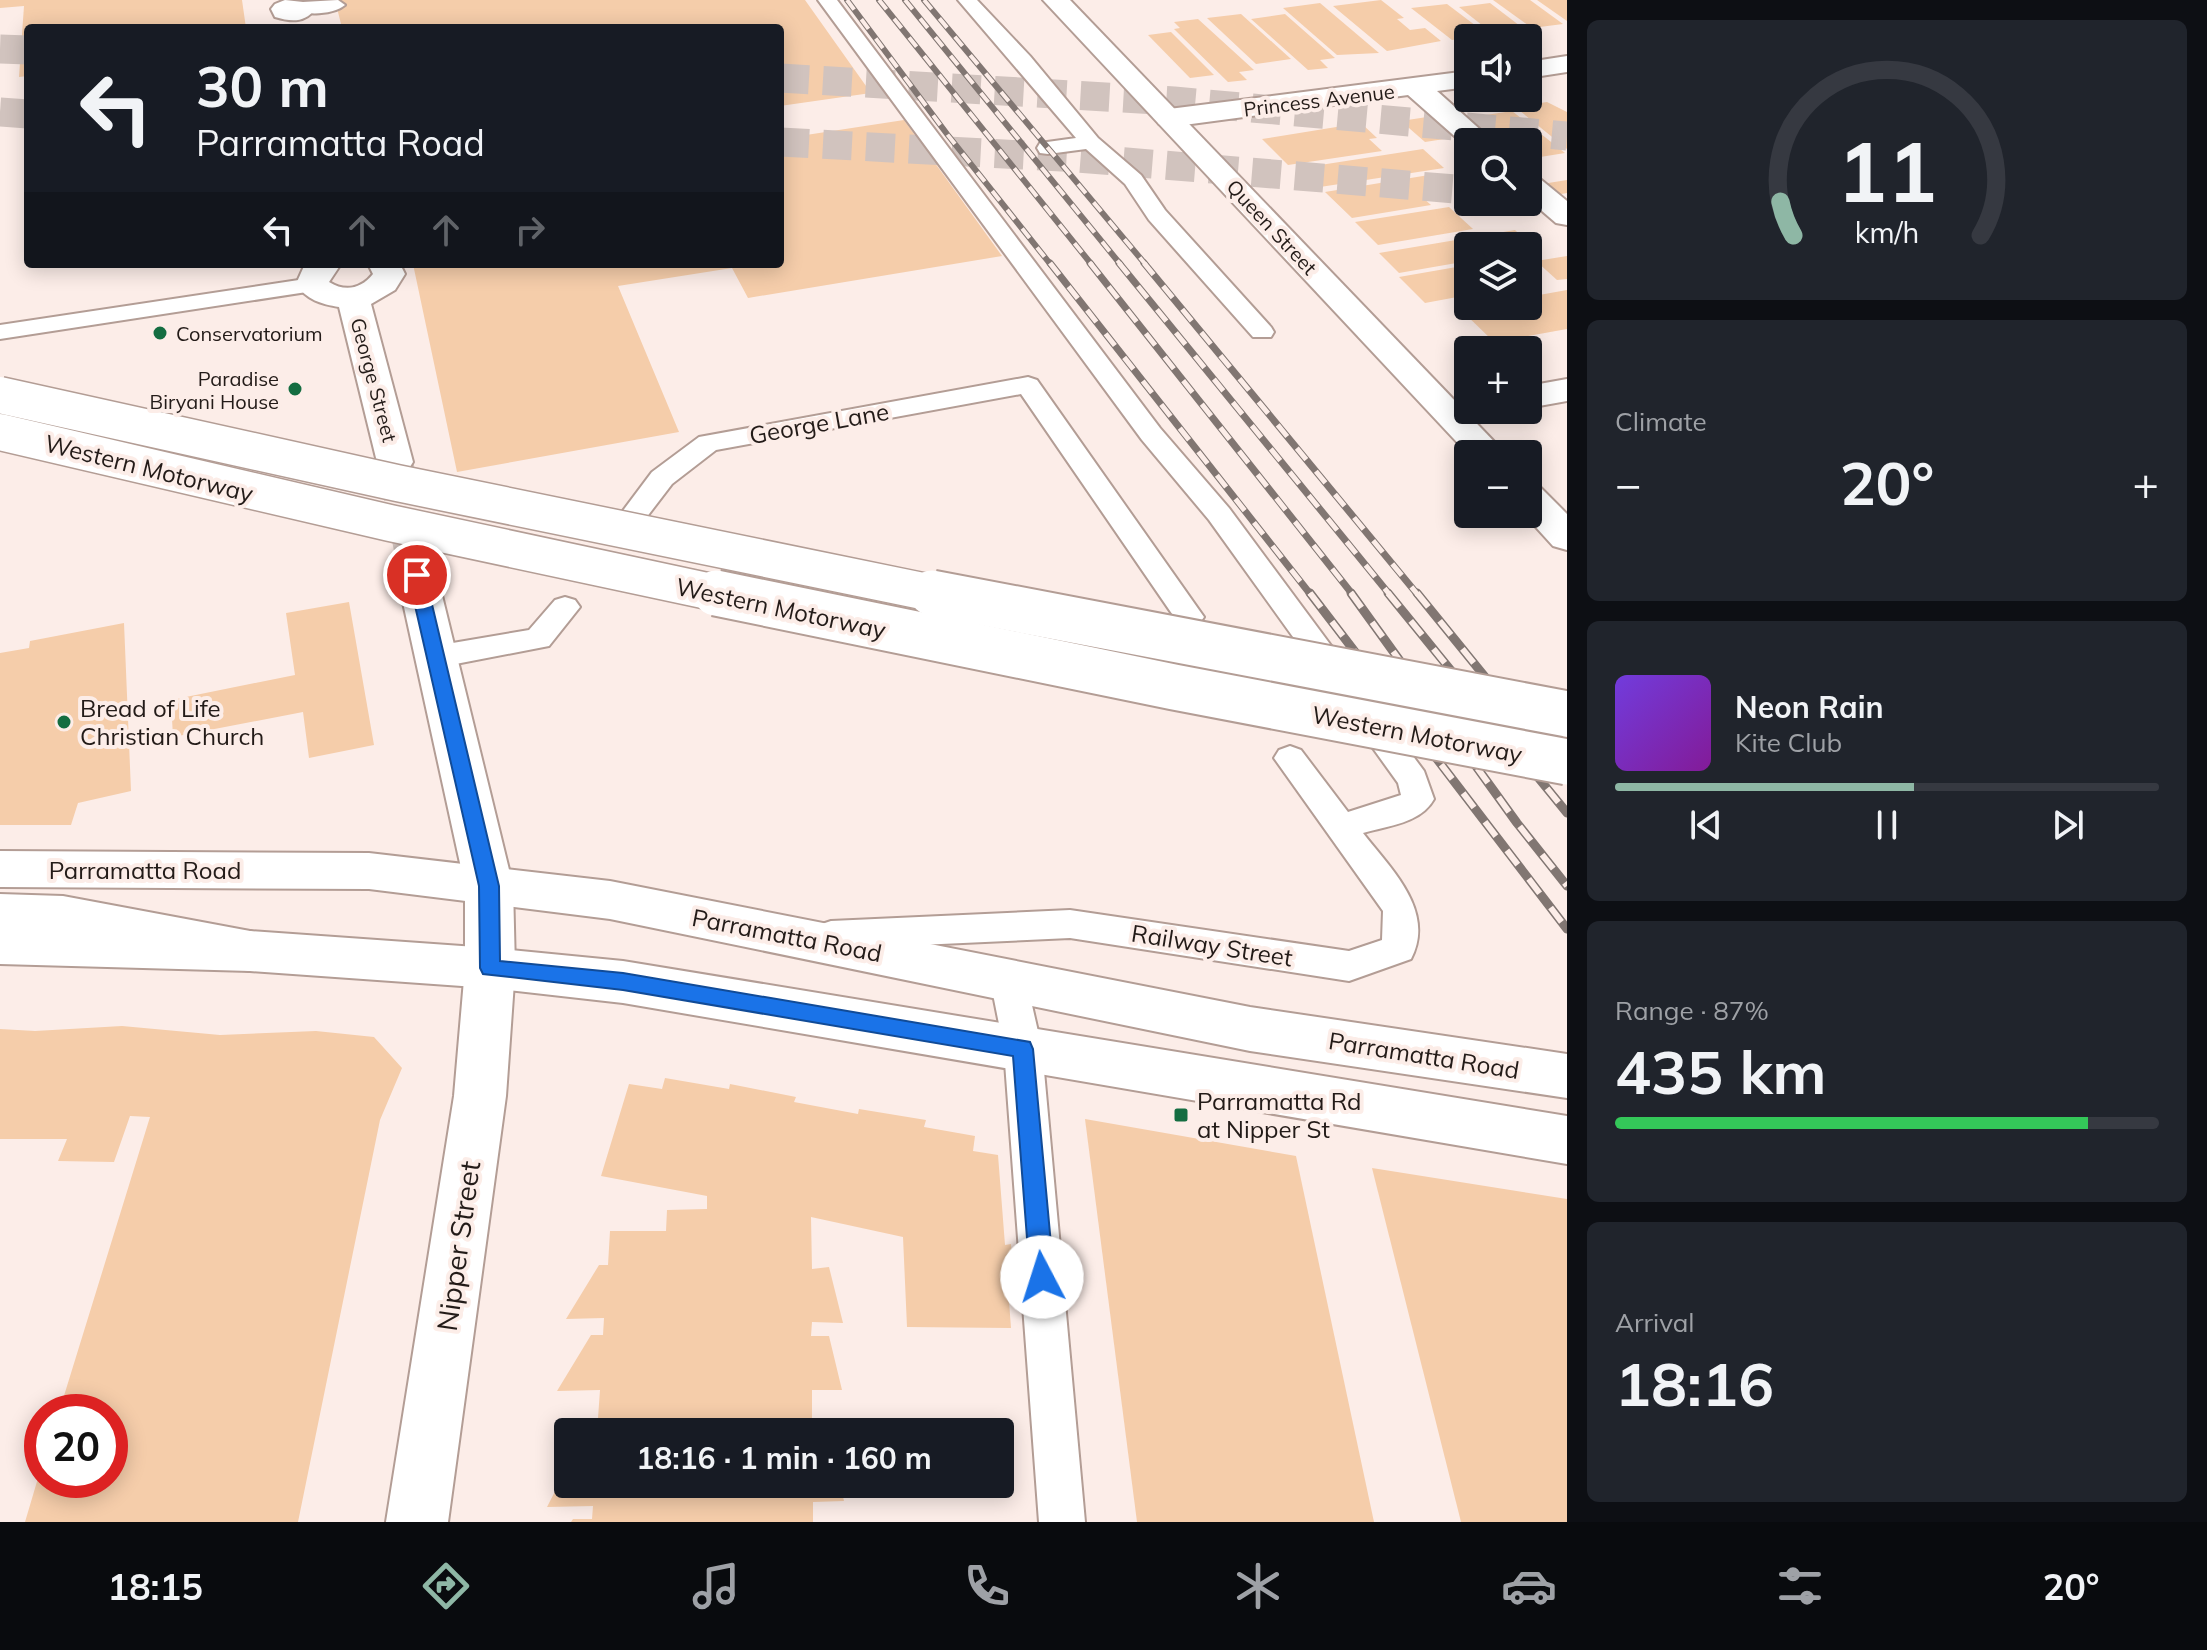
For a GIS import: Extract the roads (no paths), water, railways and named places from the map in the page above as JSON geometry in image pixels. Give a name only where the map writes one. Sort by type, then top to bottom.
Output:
[{"type":"main road","name":"Queen Street","points":[[1056,0],[1454,406]]},
{"type":"main road","points":[[1542,68],[1567,64]]},
{"type":"main road","name":"Princess Avenue","points":[[1169,118],[1454,81]]},
{"type":"main road","points":[[1415,87],[1463,128]]},
{"type":"main road","points":[[319,274],[323,294],[353,297],[382,285],[389,274],[386,268]]},
{"type":"main road","name":"George Street","points":[[353,297],[395,462]]},
{"type":"main road","points":[[1542,394],[1567,390]]},
{"type":"main road","name":"Western Motorway","points":[[0,395],[473,499],[976,603],[1567,714]]},
{"type":"main road","name":"Western Motorway","points":[[0,432],[314,508],[730,599],[1567,762]]},
{"type":"main road","points":[[1542,511],[1567,537]]},
{"type":"main road","points":[[417,575],[489,886],[490,968]]},
{"type":"main road","name":"Parramatta Road","points":[[0,869],[369,871],[610,900],[1250,1029],[1567,1076]]},
{"type":"main road","points":[[0,913],[63,915],[250,951]]},
{"type":"main road","points":[[0,944],[250,951],[490,968],[638,984],[1567,1140]]},
{"type":"main road","name":"Nipper Street","points":[[417,1522],[480,1096],[490,968]]},
{"type":"lane","points":[[827,0],[1151,434],[1219,514],[1288,586],[1413,780],[1418,799],[1406,808],[1340,827]]},
{"type":"lane","points":[[967,0],[1023,60],[1091,142],[1133,180],[1157,215],[1262,332]]},
{"type":"lane","points":[[295,11],[336,5]]},
{"type":"lane","points":[[1048,148],[1091,142]]},
{"type":"lane","points":[[0,332],[319,274]]},
{"type":"lane","name":"George Lane","points":[[636,512],[662,478],[708,443],[1028,385],[1189,617]]},
{"type":"lane","points":[[435,657],[538,639],[565,607]]},
{"type":"lane","name":"Railway Street","points":[[796,937],[1070,924],[1349,966],[1399,949],[1400,908],[1290,758]]},
{"type":"lane","points":[[1008,979],[1023,1049],[1062,1522]]},
{"type":"tunnel","points":[[0,49],[24,50]]},
{"type":"tunnel","points":[[784,78],[1174,101],[1567,136]]},
{"type":"tunnel","points":[[0,112],[24,114]]},
{"type":"tunnel","points":[[784,142],[1078,158],[1454,189]]},
{"type":"tunnel","points":[[395,462],[417,575]]},
{"type":"railway","points":[[847,0],[947,134],[1051,265]]},
{"type":"railway","points":[[879,0],[1092,265]]},
{"type":"railway","points":[[905,0],[1121,265]]},
{"type":"railway","points":[[924,0],[1146,265]]},
{"type":"railway","points":[[1050,263],[1311,595]]},
{"type":"railway","points":[[1090,263],[1353,595]]},
{"type":"railway","points":[[1119,263],[1390,595]]},
{"type":"railway","points":[[1144,263],[1418,595]]},
{"type":"railway","points":[[1310,593],[1567,929]]},
{"type":"railway","points":[[1351,593],[1517,823],[1567,886]]},
{"type":"railway","points":[[1388,593],[1567,813]]},
{"type":"railway","points":[[1417,593],[1567,778]]},
{"type":"railway","points":[[1401,679],[1444,752]]},
{"type":"place","name":"Conservatorium","points":[[160,333]]},
{"type":"place","name":"Paradise Biryani House","points":[[295,389]]},
{"type":"place","name":"Bread of Life Christian Church","points":[[64,722]]},
{"type":"place","name":"Parramatta Rd at Nipper St","points":[[1181,1115]]}]
